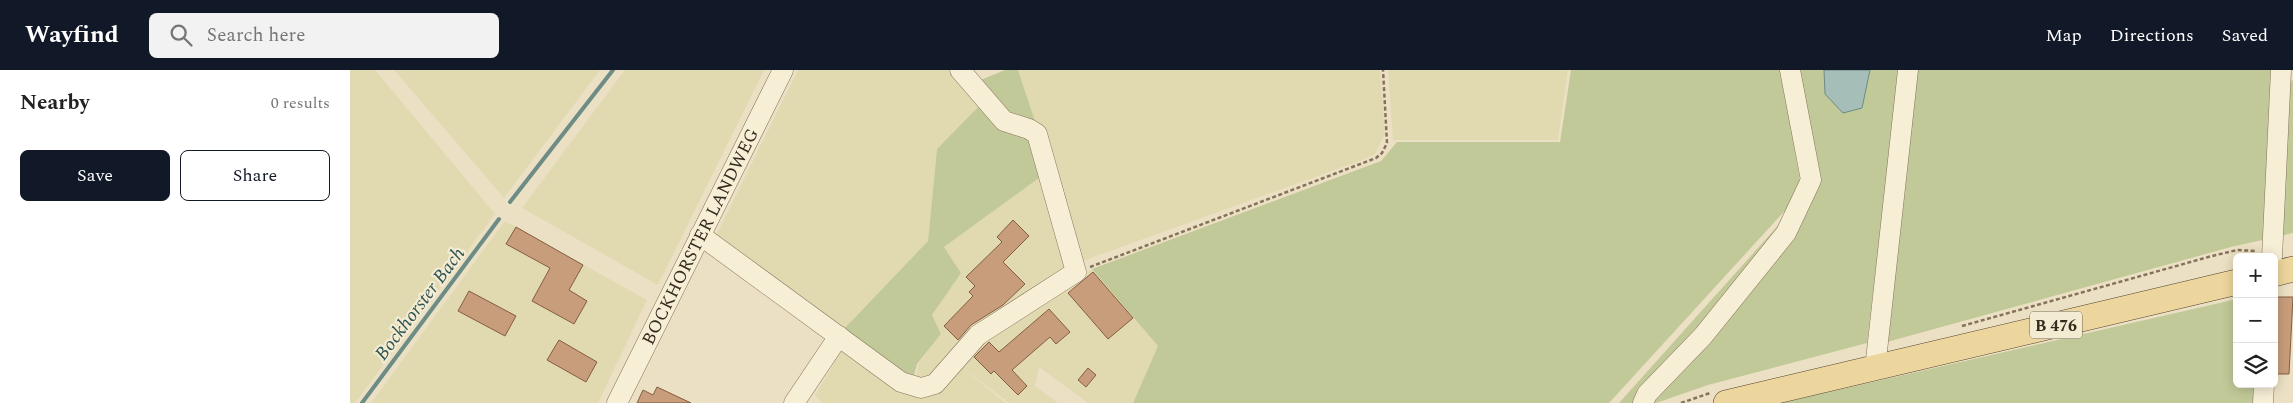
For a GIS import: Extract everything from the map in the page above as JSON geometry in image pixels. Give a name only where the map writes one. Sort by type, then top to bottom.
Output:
[{"type":"main road","points":[[2278,262],[2293,269]]},
{"type":"main road","name":"B 476","points":[[1721,397],[1876,369],[2233,283]]},
{"type":"street","name":"BOCKHORSTER LANDWEG","points":[[617,403],[783,70]]},
{"type":"street","points":[[700,235],[901,382],[922,388],[935,384],[978,335],[1076,272],[1037,134],[1029,129],[1004,121],[960,70]]},
{"type":"street","points":[[1643,403],[1647,394],[1703,336],[1786,233],[1811,180],[1790,70]]},
{"type":"street","points":[[1876,369],[1908,70]]},
{"type":"street","points":[[2273,253],[2281,70]]},
{"type":"street","points":[[794,403],[839,336]]},
{"type":"street","points":[[2263,403],[2264,388]]},
{"type":"path","points":[[1076,272],[1376,158],[1382,153],[1387,143],[1383,70]]},
{"type":"path","points":[[1958,327],[2212,256],[2237,250],[2248,253]]},
{"type":"path","points":[[1681,403],[1721,397]]},
{"type":"shaded area","points":[[350,70],[375,70],[495,214],[355,403],[350,403]]},
{"type":"shaded area","points":[[394,70],[600,70],[504,198]]},
{"type":"shaded area","points":[[625,70],[764,70],[658,285],[522,208]]},
{"type":"shaded area","points":[[798,70],[955,70],[983,102],[937,149],[928,241],[843,330],[716,235]]},
{"type":"shaded area","points":[[1018,70],[1380,70],[1385,134],[1375,154],[1362,160],[1077,263],[1047,157]]},
{"type":"shaded area","points":[[1388,70],[1568,70],[1558,140],[1393,140]]},
{"type":"shaded area","points":[[1043,175],[1074,283],[1092,269],[1158,346],[1133,403],[1088,403],[1039,367],[1035,386],[1058,403],[1009,403],[959,365],[1006,403],[822,403],[815,395],[841,352],[853,352],[901,389],[932,381],[915,380],[919,363],[941,334],[931,315],[961,273],[944,247]]},
{"type":"shaded area","points":[[505,221],[647,300],[598,403],[371,403]]},
{"type":"green space","points":[[1005,70],[1018,70],[1036,124],[1017,121],[978,81]]},
{"type":"green space","points":[[1571,70],[1781,70],[1802,192],[1609,403],[1133,403],[1158,346],[1092,269],[1381,161],[1397,142],[1560,142]]},
{"type":"green space","points":[[1796,70],[1899,70],[1867,343],[1708,385],[1656,403],[1619,403],[1817,182]]},
{"type":"green space","points":[[1916,70],[2282,70],[2293,81],[2293,233],[2231,247],[1887,342]]},
{"type":"green space","points":[[983,102],[1027,134],[1043,175],[944,247],[961,273],[932,315],[941,334],[917,364],[913,380],[843,330],[928,241],[937,149]]},
{"type":"green space","points":[[2233,300],[2233,388],[2257,388],[2256,403],[1781,403]]},
{"type":"water","points":[[1824,70],[1870,70],[1862,108],[1843,113],[1825,94]]},
{"type":"building","points":[[1013,220],[1029,236],[1003,262],[1025,284],[1003,305],[971,325],[958,340],[944,326],[973,296],[969,292],[975,286],[966,277],[1002,242],[997,237]]},
{"type":"building","points":[[516,227],[583,265],[569,290],[587,301],[574,324],[532,301],[550,268],[506,244]]},
{"type":"building","points":[[1093,272],[1133,318],[1108,339],[1068,293]]},
{"type":"building","points":[[469,291],[516,316],[505,336],[458,311]]},
{"type":"building","points":[[2278,297],[2293,297],[2289,374],[2278,374]]},
{"type":"building","points":[[1049,309],[1070,332],[1056,344],[1050,337],[1012,370],[1027,386],[1018,395],[994,371],[991,374],[974,357],[989,342],[999,352]]},
{"type":"building","points":[[559,340],[597,362],[586,382],[547,360]]},
{"type":"building","points":[[1088,368],[1096,375],[1086,387],[1078,380]]},
{"type":"building","points":[[657,387],[691,403],[637,403],[643,390],[653,395]]},
{"type":"waterway","name":"Bockhorster Bach","points":[[510,202],[613,70]]},
{"type":"waterway","name":"Bockhorster Bach","points":[[362,403],[499,219]]}]
